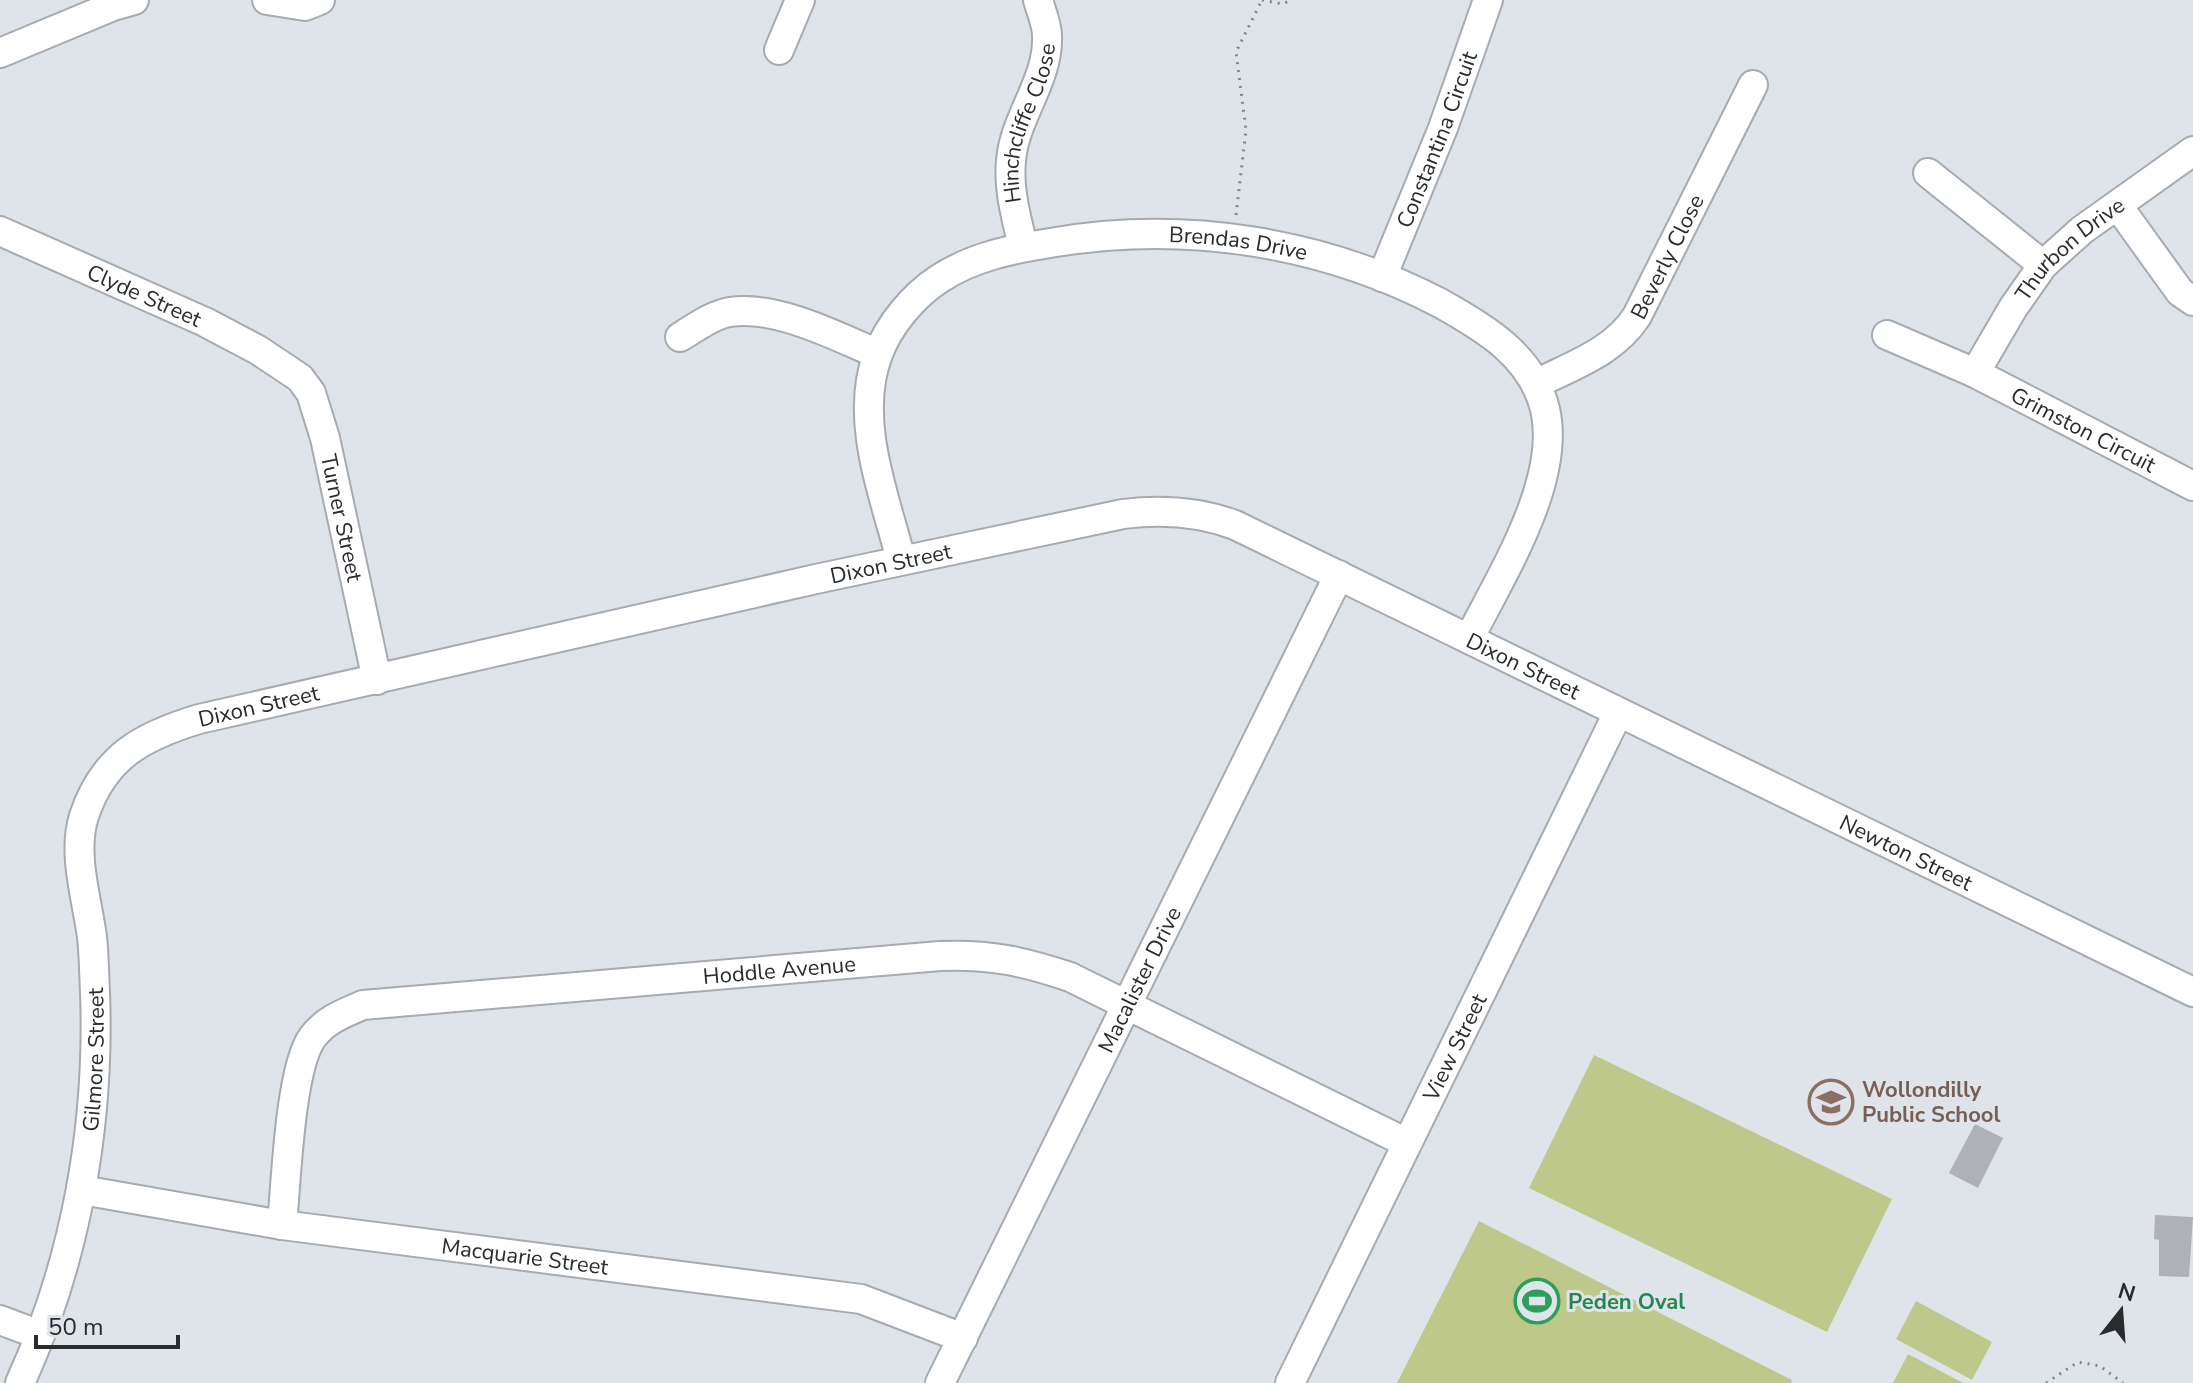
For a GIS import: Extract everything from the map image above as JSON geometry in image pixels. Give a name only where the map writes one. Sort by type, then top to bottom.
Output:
[{"type":"street","points":[[0,53],[134,0]]},
{"type":"street","points":[[267,0],[305,6],[320,0]]},
{"type":"street","points":[[779,50],[800,0]]},
{"type":"street","name":"Hinchcliffe Close","points":[[1023,247],[1011,194],[1011,160],[1018,127],[1046,53],[1047,34],[1038,0]]},
{"type":"street","name":"Constantina Circuit","points":[[1382,277],[1443,128],[1488,0]]},
{"type":"street","name":"Beverly Close","points":[[1536,384],[1609,348],[1626,334],[1753,85]]},
{"type":"street","name":"Thurbon Drive","points":[[1975,373],[2013,308],[2043,265],[2082,230],[2193,151]]},
{"type":"street","points":[[1928,173],[2043,265]]},
{"type":"street","points":[[2118,206],[2180,292],[2193,301]]},
{"type":"street","name":"Clyde Street","points":[[0,231],[205,322],[285,365]]},
{"type":"street","name":"Brendas Drive","points":[[901,560],[870,431],[869,403],[878,354],[915,299],[939,279],[969,263],[1023,247],[1130,234],[1178,233],[1233,239],[1310,254],[1421,293],[1494,335],[1518,357],[1536,384],[1545,411],[1546,461],[1533,509],[1469,639]]},
{"type":"street","points":[[680,337],[728,312],[756,311],[785,317],[878,354]]},
{"type":"street","name":"Grimston Circuit","points":[[1887,335],[1975,373],[2193,486]]},
{"type":"street","name":"Turner Street","points":[[285,365],[311,393],[318,411],[377,680]]},
{"type":"street","name":"Dixon Street","points":[[134,745],[162,730],[199,719],[901,560],[1123,514],[1171,511],[1206,516],[1235,525],[1618,713]]},
{"type":"street","name":"Macalister Drive","points":[[940,1383],[1339,575]]},
{"type":"street","name":"Newton Street","points":[[1618,713],[2193,992]]},
{"type":"street","name":"View Street","points":[[1290,1383],[1618,713]]},
{"type":"street","name":"Gilmore Street","points":[[20,1383],[57,1288],[82,1190],[97,1042],[92,940],[80,847],[83,818],[96,788],[113,764],[134,745]]},
{"type":"street","name":"Hoddle Avenue","points":[[282,1225],[295,1091],[301,1063],[312,1038],[333,1017],[363,1005],[978,954],[1025,962],[1070,977],[1407,1143]]},
{"type":"street","name":"Macquarie Street","points":[[82,1190],[282,1225],[861,1299],[963,1338]]},
{"type":"street","points":[[0,1320],[40,1335]]},
{"type":"path","points":[[1233,239],[1246,130],[1245,102],[1236,52],[1262,0],[1282,4],[1292,0]]},
{"type":"path","points":[[2046,1383],[2078,1362],[2100,1366],[2123,1383]]},
{"type":"green space","points":[[1594,1055],[1892,1199],[1827,1332],[1529,1188]]},
{"type":"green space","name":"Peden Oval","points":[[1479,1221],[1792,1380],[1791,1383],[1397,1383]]},
{"type":"green space","points":[[1916,1301],[1992,1342],[1972,1380],[1896,1339]]},
{"type":"green space","points":[[1908,1354],[1963,1383],[1893,1383]]},
{"type":"building","points":[[1975,1124],[2003,1138],[1978,1188],[1949,1173]]},
{"type":"building","points":[[2155,1215],[2193,1217],[2189,1277],[2159,1276],[2159,1240],[2154,1239]]},
{"type":"place","name":"Wollondilly Public School","points":[[1831,1102]]},
{"type":"place","name":"Peden Oval","points":[[1537,1301]]}]
